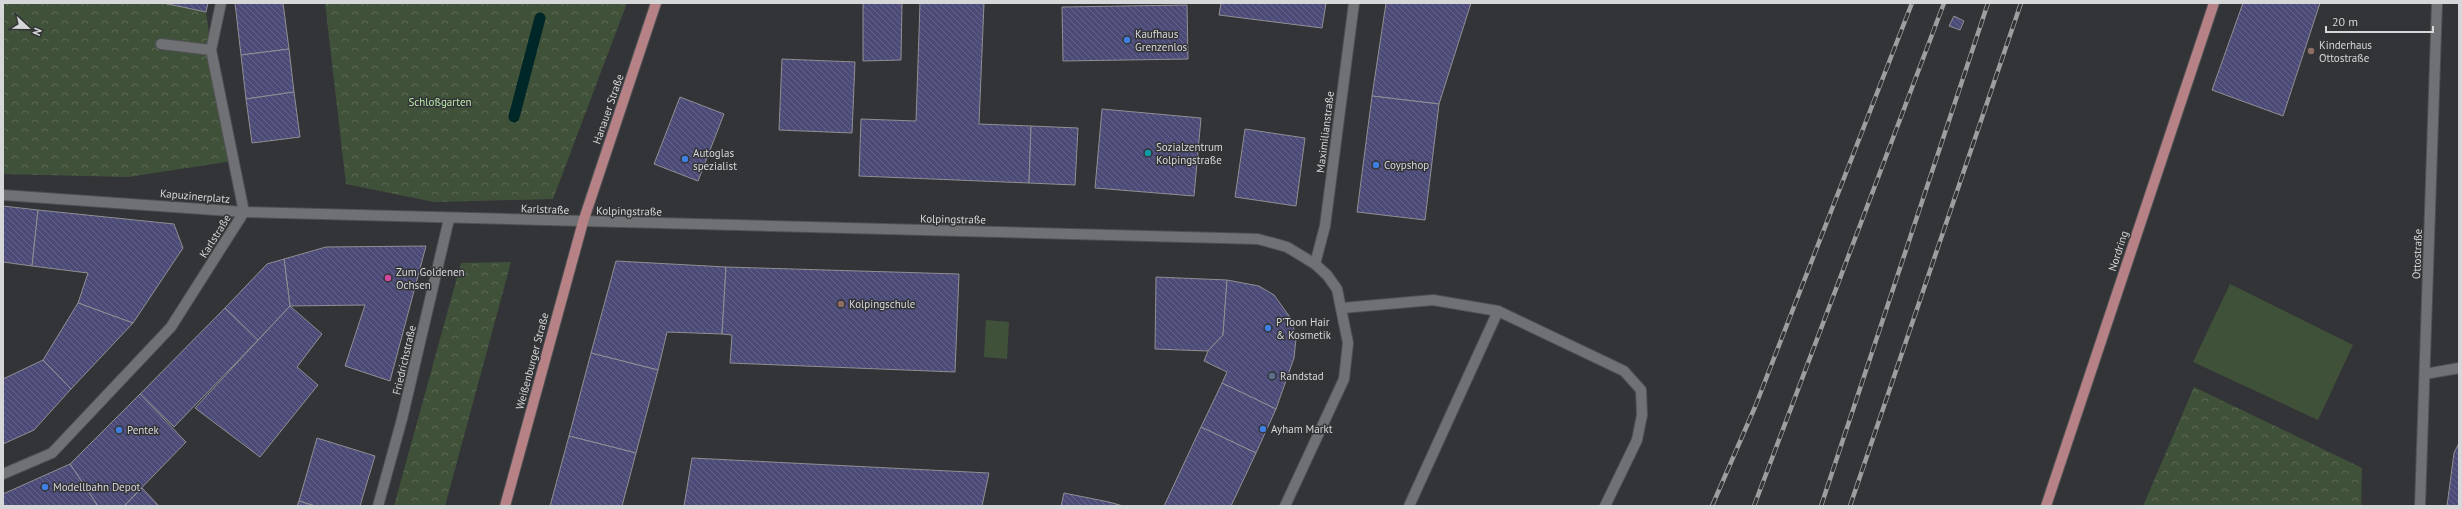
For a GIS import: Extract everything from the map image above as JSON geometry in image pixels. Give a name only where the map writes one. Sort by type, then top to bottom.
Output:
[{"type":"main road","name":"Hanauer Straße","points":[[583,222],[656,3]]},
{"type":"main road","name":"Nordring","points":[[2046,506],[2214,3]]},
{"type":"main road","name":"Weißenburger Straße","points":[[505,506],[583,222]]},
{"type":"street","name":"Kapuzinerplatz","points":[[3,195],[244,212],[211,50],[221,3]]},
{"type":"street","name":"Maximilianstraße","points":[[1316,264],[1325,226],[1354,3]]},
{"type":"street","name":"Ottostraße","points":[[2420,506],[2437,3]]},
{"type":"street","points":[[161,44],[211,50]]},
{"type":"street","name":"Karlstraße","points":[[3,474],[52,453],[171,327],[244,212],[583,222]]},
{"type":"street","name":"Friedrichstraße","points":[[378,506],[402,420],[449,219]]},
{"type":"street","name":"Kolpingstraße","points":[[583,222],[1258,239],[1287,247],[1316,264]]},
{"type":"street","points":[[1285,506],[1344,379],[1348,343],[1342,308],[1336,289],[1316,264]]},
{"type":"street","points":[[1342,308],[1433,300],[1498,311],[1624,371],[1641,390],[1642,415],[1637,440],[1605,506]]},
{"type":"street","points":[[1409,506],[1498,311]]},
{"type":"street","points":[[2425,374],[2459,368]]},
{"type":"green space","points":[[3,3],[163,3],[206,12],[211,50],[233,161],[128,177],[3,174]]},
{"type":"green space","name":"Schloßgarten","points":[[325,3],[627,3],[553,199],[434,202],[346,184]]},
{"type":"green space","points":[[511,262],[445,506],[394,506],[461,263]]},
{"type":"green space","points":[[2230,284],[2353,345],[2318,420],[2193,362]]},
{"type":"green space","points":[[986,320],[1009,322],[1007,359],[984,357]]},
{"type":"green space","points":[[2194,387],[2362,468],[2361,506],[2143,506]]},
{"type":"building","points":[[163,3],[208,3],[206,12]]},
{"type":"building","points":[[235,3],[283,3],[289,49],[241,55]]},
{"type":"building","points":[[863,3],[902,3],[901,60],[863,61]]},
{"type":"building","points":[[920,3],[984,3],[979,124],[1031,126],[1029,183],[859,176],[861,119],[916,121]]},
{"type":"building","points":[[1221,3],[1326,3],[1322,28],[1219,15]]},
{"type":"building","points":[[1386,3],[1471,3],[1439,104],[1372,96]]},
{"type":"building","points":[[2243,3],[2320,3],[2283,116],[2212,90]]},
{"type":"building","points":[[1187,5],[1188,59],[1063,61],[1062,7]]},
{"type":"building","points":[[1954,16],[1964,21],[1960,30],[1949,26]]},
{"type":"building","points":[[289,49],[294,92],[246,99],[241,55]]},
{"type":"building","points":[[782,59],[855,62],[852,133],[779,130]]},
{"type":"building","points":[[294,92],[300,137],[252,143],[246,99]]},
{"type":"building","points":[[1372,96],[1439,104],[1425,220],[1357,212]]},
{"type":"building","points":[[680,97],[724,114],[698,181],[654,164]]},
{"type":"building","name":"Sozialzentrum Kolpingstraße","points":[[1102,109],[1201,118],[1194,196],[1095,188]]},
{"type":"building","points":[[1031,126],[1078,128],[1075,185],[1029,183]]},
{"type":"building","points":[[1245,129],[1305,138],[1296,206],[1235,197]]},
{"type":"building","points":[[3,206],[38,210],[32,266],[3,262]]},
{"type":"building","points":[[38,210],[174,224],[183,248],[133,323],[78,303],[88,273],[32,266]]},
{"type":"building","points":[[426,246],[390,381],[345,366],[365,305],[290,306],[284,259],[326,247]]},
{"type":"building","points":[[284,259],[290,306],[258,340],[225,308],[267,264]]},
{"type":"building","points":[[616,261],[726,267],[722,334],[667,332],[658,370],[591,353]]},
{"type":"building","name":"Kolpingschule","points":[[726,267],[959,274],[955,372],[730,363],[732,335],[722,334]]},
{"type":"building","points":[[1156,277],[1227,280],[1223,335],[1208,351],[1155,349]]},
{"type":"building","points":[[1227,280],[1259,286],[1274,295],[1292,320],[1296,339],[1294,358],[1276,409],[1222,383],[1227,372],[1204,361],[1208,351],[1223,335]]},
{"type":"building","points":[[78,303],[133,323],[71,389],[43,360]]},
{"type":"building","points":[[290,306],[322,334],[297,367],[318,385],[260,457],[195,408]]},
{"type":"building","points":[[225,308],[258,340],[174,427],[140,394]]},
{"type":"building","points":[[591,353],[658,370],[636,453],[569,436]]},
{"type":"building","points":[[43,360],[71,389],[34,430],[3,444],[3,379]]},
{"type":"building","points":[[1222,383],[1276,409],[1256,453],[1201,427]]},
{"type":"building","points":[[140,394],[186,442],[124,506],[98,506],[70,464]]},
{"type":"building","points":[[1201,427],[1256,453],[1231,506],[1164,506]]},
{"type":"building","points":[[569,436],[636,453],[622,506],[550,506]]},
{"type":"building","points":[[317,438],[375,456],[360,506],[315,506],[299,501]]},
{"type":"building","points":[[2459,443],[2459,506],[2447,506],[2454,453]]},
{"type":"building","points":[[692,458],[989,473],[982,506],[684,506]]},
{"type":"building","points":[[70,464],[98,506],[3,506],[3,494]]},
{"type":"building","points":[[142,488],[159,506],[124,506]]},
{"type":"building","points":[[1064,493],[1109,502],[1123,506],[1061,506]]},
{"type":"building","points":[[299,501],[315,506],[297,506]]},
{"type":"waterway","points":[[514,117],[540,18]]},
{"type":"railway","points":[[1712,506],[1755,407],[1912,3]]},
{"type":"railway","points":[[1754,506],[1944,3]]},
{"type":"railway","points":[[1821,506],[1988,3]]},
{"type":"railway","points":[[1850,506],[2021,3]]},
{"type":"place","name":"Kaufhaus Grenzenlos","points":[[1127,40]]},
{"type":"place","name":"Kinderhaus Ottostraße","points":[[2311,51]]},
{"type":"place","name":"Sozialzentrum Kolpingstraße","points":[[1148,153]]},
{"type":"place","name":"Autoglas spezialist","points":[[685,159]]},
{"type":"place","name":"Coypshop","points":[[1376,165]]},
{"type":"place","name":"Zum Goldenen Ochsen","points":[[388,278]]},
{"type":"place","name":"Kolpingschule","points":[[841,304]]},
{"type":"place","name":"P'Toon Hair & Kosmetik","points":[[1268,328]]},
{"type":"place","name":"Randstad","points":[[1272,376]]},
{"type":"place","name":"Ayham Markt","points":[[1263,429]]},
{"type":"place","name":"Pentek","points":[[119,430]]},
{"type":"place","name":"Modellbahn Depot","points":[[45,487]]}]
